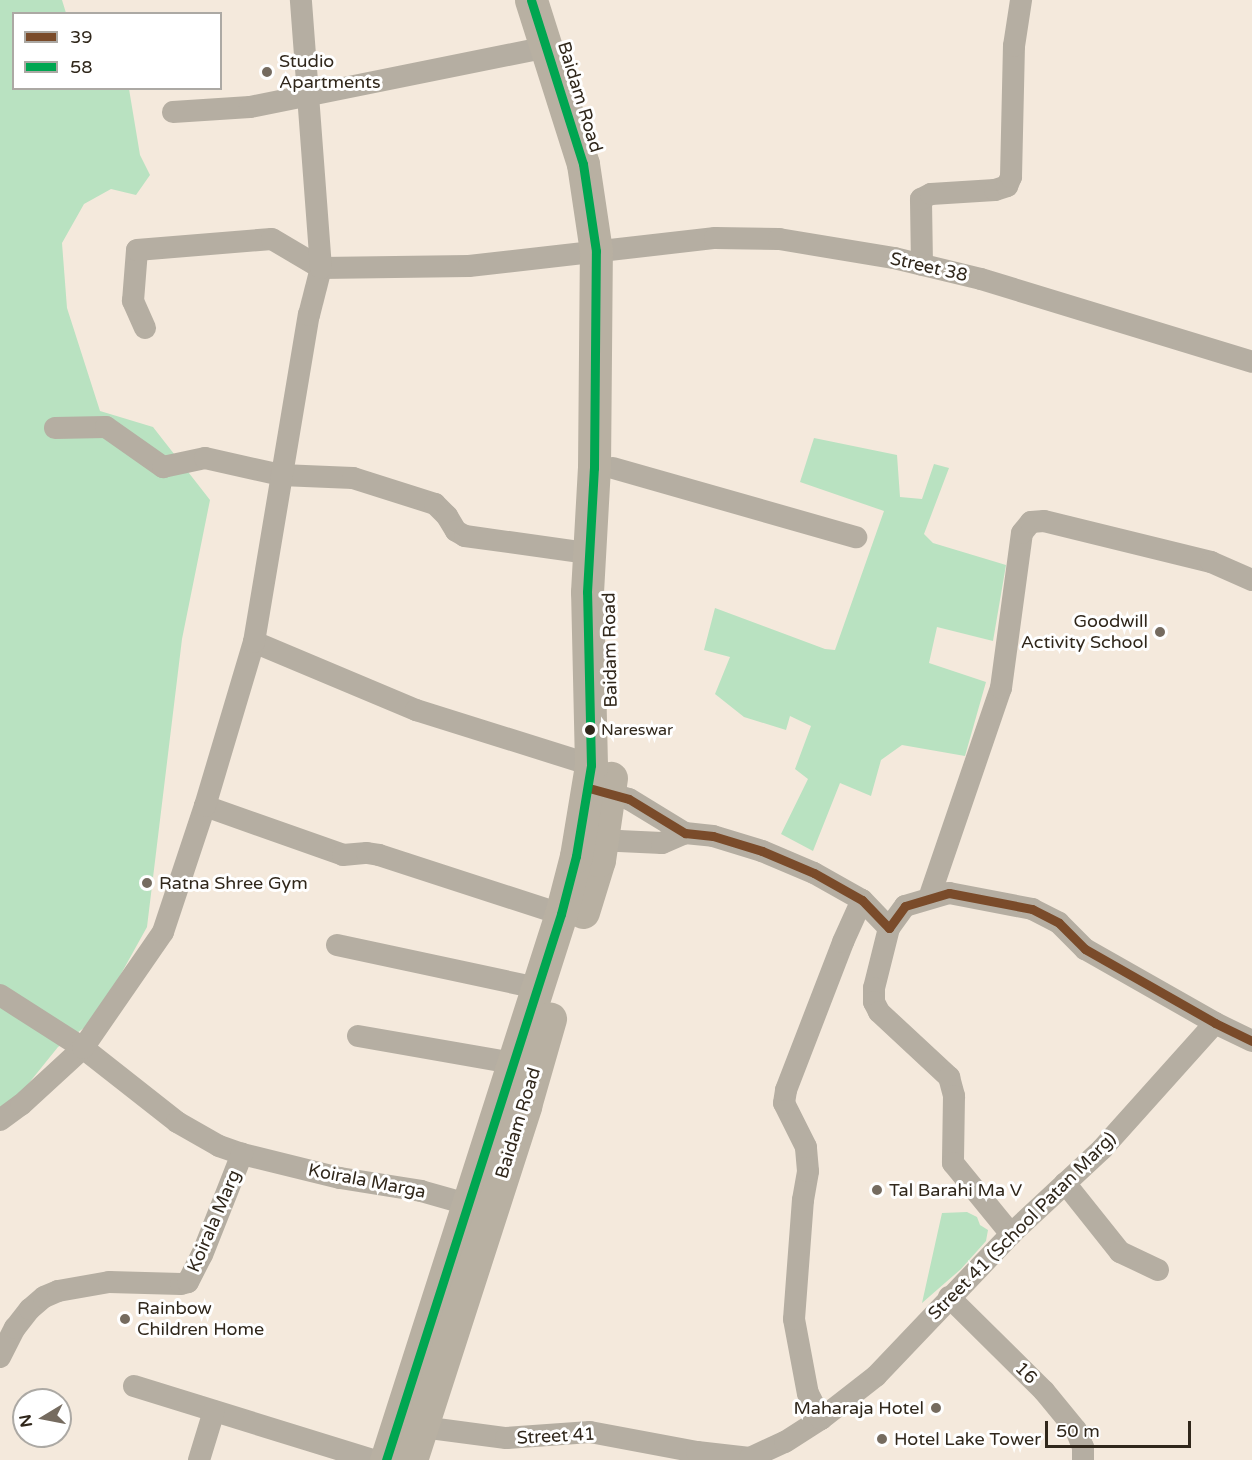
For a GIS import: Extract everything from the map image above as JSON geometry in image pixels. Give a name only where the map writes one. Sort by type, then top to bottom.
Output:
[{"type":"main road","name":"Baidam Road","points":[[479,1207],[525,1106],[592,836],[596,782],[588,552],[605,250],[583,164],[531,0]]},
{"type":"main road","name":"Baidam Road","points":[[549,0],[582,96],[599,160],[605,250],[613,468],[609,593],[613,768],[596,782]]},
{"type":"main road","name":"Baidam Road","points":[[386,1460],[410,1426],[479,1207],[512,1063],[561,914],[592,836]]},
{"type":"main road","name":"Baidam Road","points":[[410,1426],[411,1460]]},
{"type":"street","points":[[0,1120],[21,1105],[83,1048],[163,932],[205,806],[254,642],[309,315],[321,268],[306,95],[301,0]]},
{"type":"street","points":[[922,265],[921,199],[931,194],[995,190],[1006,186],[1011,177],[1014,46],[1021,0]]},
{"type":"street","points":[[173,112],[250,107],[547,47]]},
{"type":"street","name":"Street 38","points":[[321,268],[469,266],[715,238],[779,239],[922,265],[1065,303],[1252,362]]},
{"type":"street","points":[[145,328],[133,301],[137,250],[272,239],[321,268]]},
{"type":"street","points":[[55,428],[106,427],[163,466],[204,458],[281,475],[353,478],[435,504],[447,516],[456,531],[465,536],[588,552]]},
{"type":"street","points":[[613,468],[856,537]]},
{"type":"street","points":[[929,898],[1001,688],[1022,533],[1030,522],[1044,520],[1211,562],[1252,580]]},
{"type":"street","points":[[254,642],[596,782],[654,813],[685,833],[713,836],[762,851],[814,873],[862,900],[889,928]]},
{"type":"street","points":[[205,806],[343,855],[367,853],[379,855],[561,914]]},
{"type":"street","points":[[592,836],[662,843],[685,833]]},
{"type":"street","points":[[1011,1234],[953,1163],[954,1096],[949,1077],[879,1012],[874,1002],[874,988],[889,928],[905,906],[949,893],[1032,909],[1059,923],[1085,949],[1215,1023],[1252,1041]]},
{"type":"street","points":[[821,1419],[808,1394],[794,1319],[803,1200],[808,1171],[806,1147],[784,1103],[786,1090],[843,942],[862,900]]},
{"type":"street","points":[[337,945],[537,988]]},
{"type":"street","name":"Koirala Marga","points":[[0,995],[83,1048],[177,1122],[219,1146],[242,1154],[340,1178],[420,1191],[479,1207]]},
{"type":"street","name":"Street 41 (School Patan Marg)","points":[[750,1459],[785,1442],[821,1419],[876,1376],[949,1296],[1102,1149],[1215,1023]]},
{"type":"street","points":[[358,1036],[512,1063]]},
{"type":"street","name":"Koirala Marg","points":[[0,1357],[8,1323],[44,1297],[72,1286],[109,1282],[181,1284],[188,1282],[202,1254],[242,1154]]},
{"type":"street","points":[[1065,1183],[1120,1252],[1158,1270]]},
{"type":"street","name":"16","points":[[949,1296],[1044,1391],[1076,1430],[1083,1447],[1083,1460]]},
{"type":"street","points":[[134,1386],[373,1460]]},
{"type":"street","points":[[199,1460],[214,1411]]},
{"type":"street","name":"Street 41","points":[[410,1426],[506,1438],[590,1432],[697,1452],[750,1459]]},
{"type":"green space","points":[[0,0],[62,0],[66,12],[12,12],[12,90],[129,90],[140,155],[150,175],[136,195],[111,189],[84,204],[62,243],[67,308],[100,411],[153,427],[210,500],[182,639],[147,927],[96,1019],[58,1047],[4,1114],[0,1115]]},
{"type":"green space","points":[[814,438],[897,455],[900,497],[922,499],[934,464],[949,468],[924,534],[933,543],[1006,565],[993,641],[937,627],[929,663],[986,682],[965,756],[902,745],[881,760],[871,796],[840,783],[813,851],[781,834],[808,779],[795,769],[811,726],[790,716],[786,730],[744,717],[715,694],[730,657],[704,650],[715,608],[825,649],[835,650],[884,511],[800,482]]},
{"type":"green space","points":[[967,1212],[977,1217],[980,1225],[988,1230],[986,1241],[961,1269],[922,1303],[942,1213]]},
{"type":"transit line","name":"58","points":[[386,1460],[561,914],[576,856],[591,765],[587,592],[594,468],[596,251],[583,164],[531,0]]},
{"type":"transit line","name":"39","points":[[589,788],[629,799],[685,833],[713,836],[762,851],[814,873],[862,900],[889,928],[905,906],[949,893],[1032,909],[1059,923],[1085,949],[1215,1023],[1252,1041]]},
{"type":"place","name":"Studio Apartments","points":[[267,72]]},
{"type":"place","name":"Goodwill Activity School","points":[[1160,632]]},
{"type":"place","name":"Nareswar","points":[[590,730]]},
{"type":"place","name":"Ratna Shree Gym","points":[[147,883]]},
{"type":"place","name":"Tal Barahi Ma V","points":[[877,1190]]},
{"type":"place","name":"Rainbow Children Home","points":[[125,1319]]},
{"type":"place","name":"Maharaja Hotel","points":[[936,1408]]},
{"type":"place","name":"Hotel Lake Tower","points":[[882,1439]]}]
